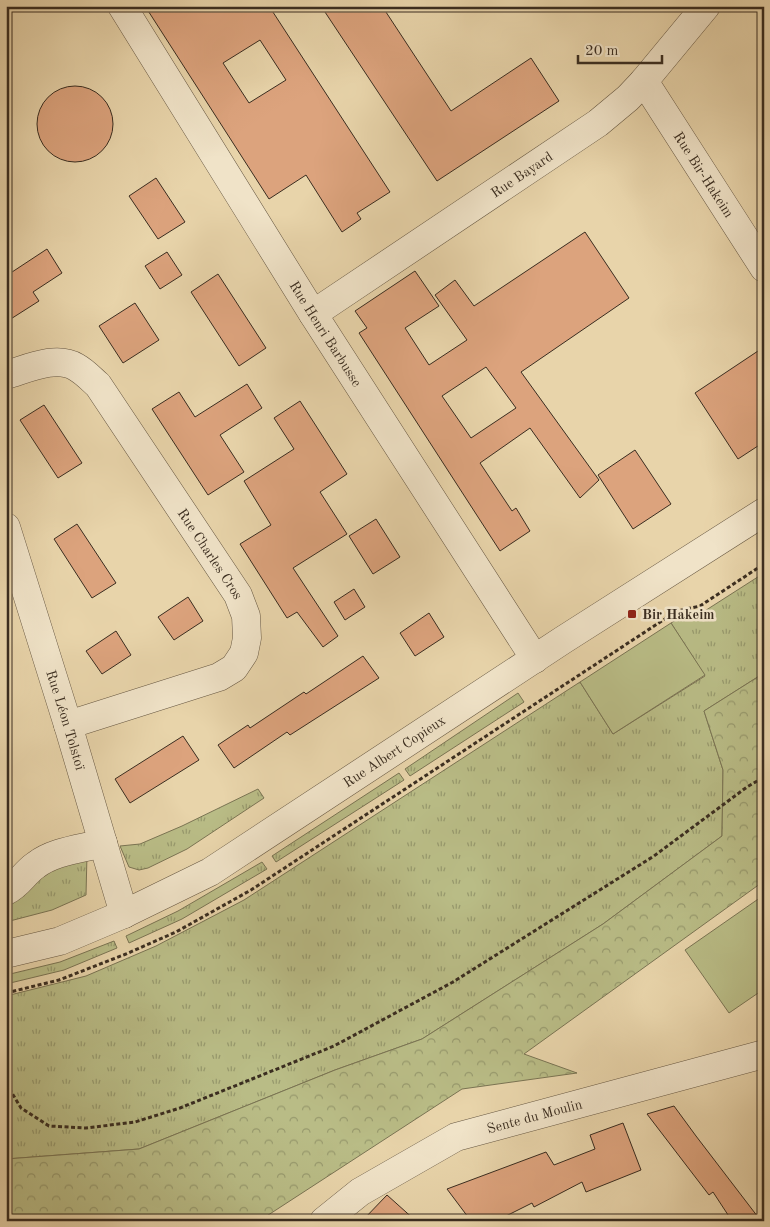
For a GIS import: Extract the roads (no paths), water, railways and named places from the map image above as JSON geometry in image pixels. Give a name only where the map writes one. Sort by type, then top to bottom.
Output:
[{"type":"street","name":"Rue Henri Barbusse","points":[[122,6],[313,314],[536,658]]},
{"type":"street","name":"Rue Bayard","points":[[313,314],[598,123],[628,98],[644,81],[706,6]]},
{"type":"street","name":"Rue Bir-Hakeim","points":[[644,81],[764,268]]},
{"type":"street","name":"Rue Charles Cros","points":[[6,375],[43,364],[58,362],[75,366],[98,385],[238,595],[246,616],[247,638],[244,653],[234,668],[219,677],[68,724]]},
{"type":"street","name":"Rue Albert Copieux","points":[[6,954],[60,941],[124,914],[210,872],[536,658],[764,512]]},
{"type":"street","name":"Rue Léon Tolstoï","points":[[6,527],[68,724],[124,914]]},
{"type":"street","points":[[6,891],[16,886],[34,866],[47,858],[103,844]]},
{"type":"street","name":"Sente du Moulin","points":[[324,1221],[360,1192],[456,1138],[764,1054]]},
{"type":"place","name":"Bir Hakeim","points":[[632,614]]}]
